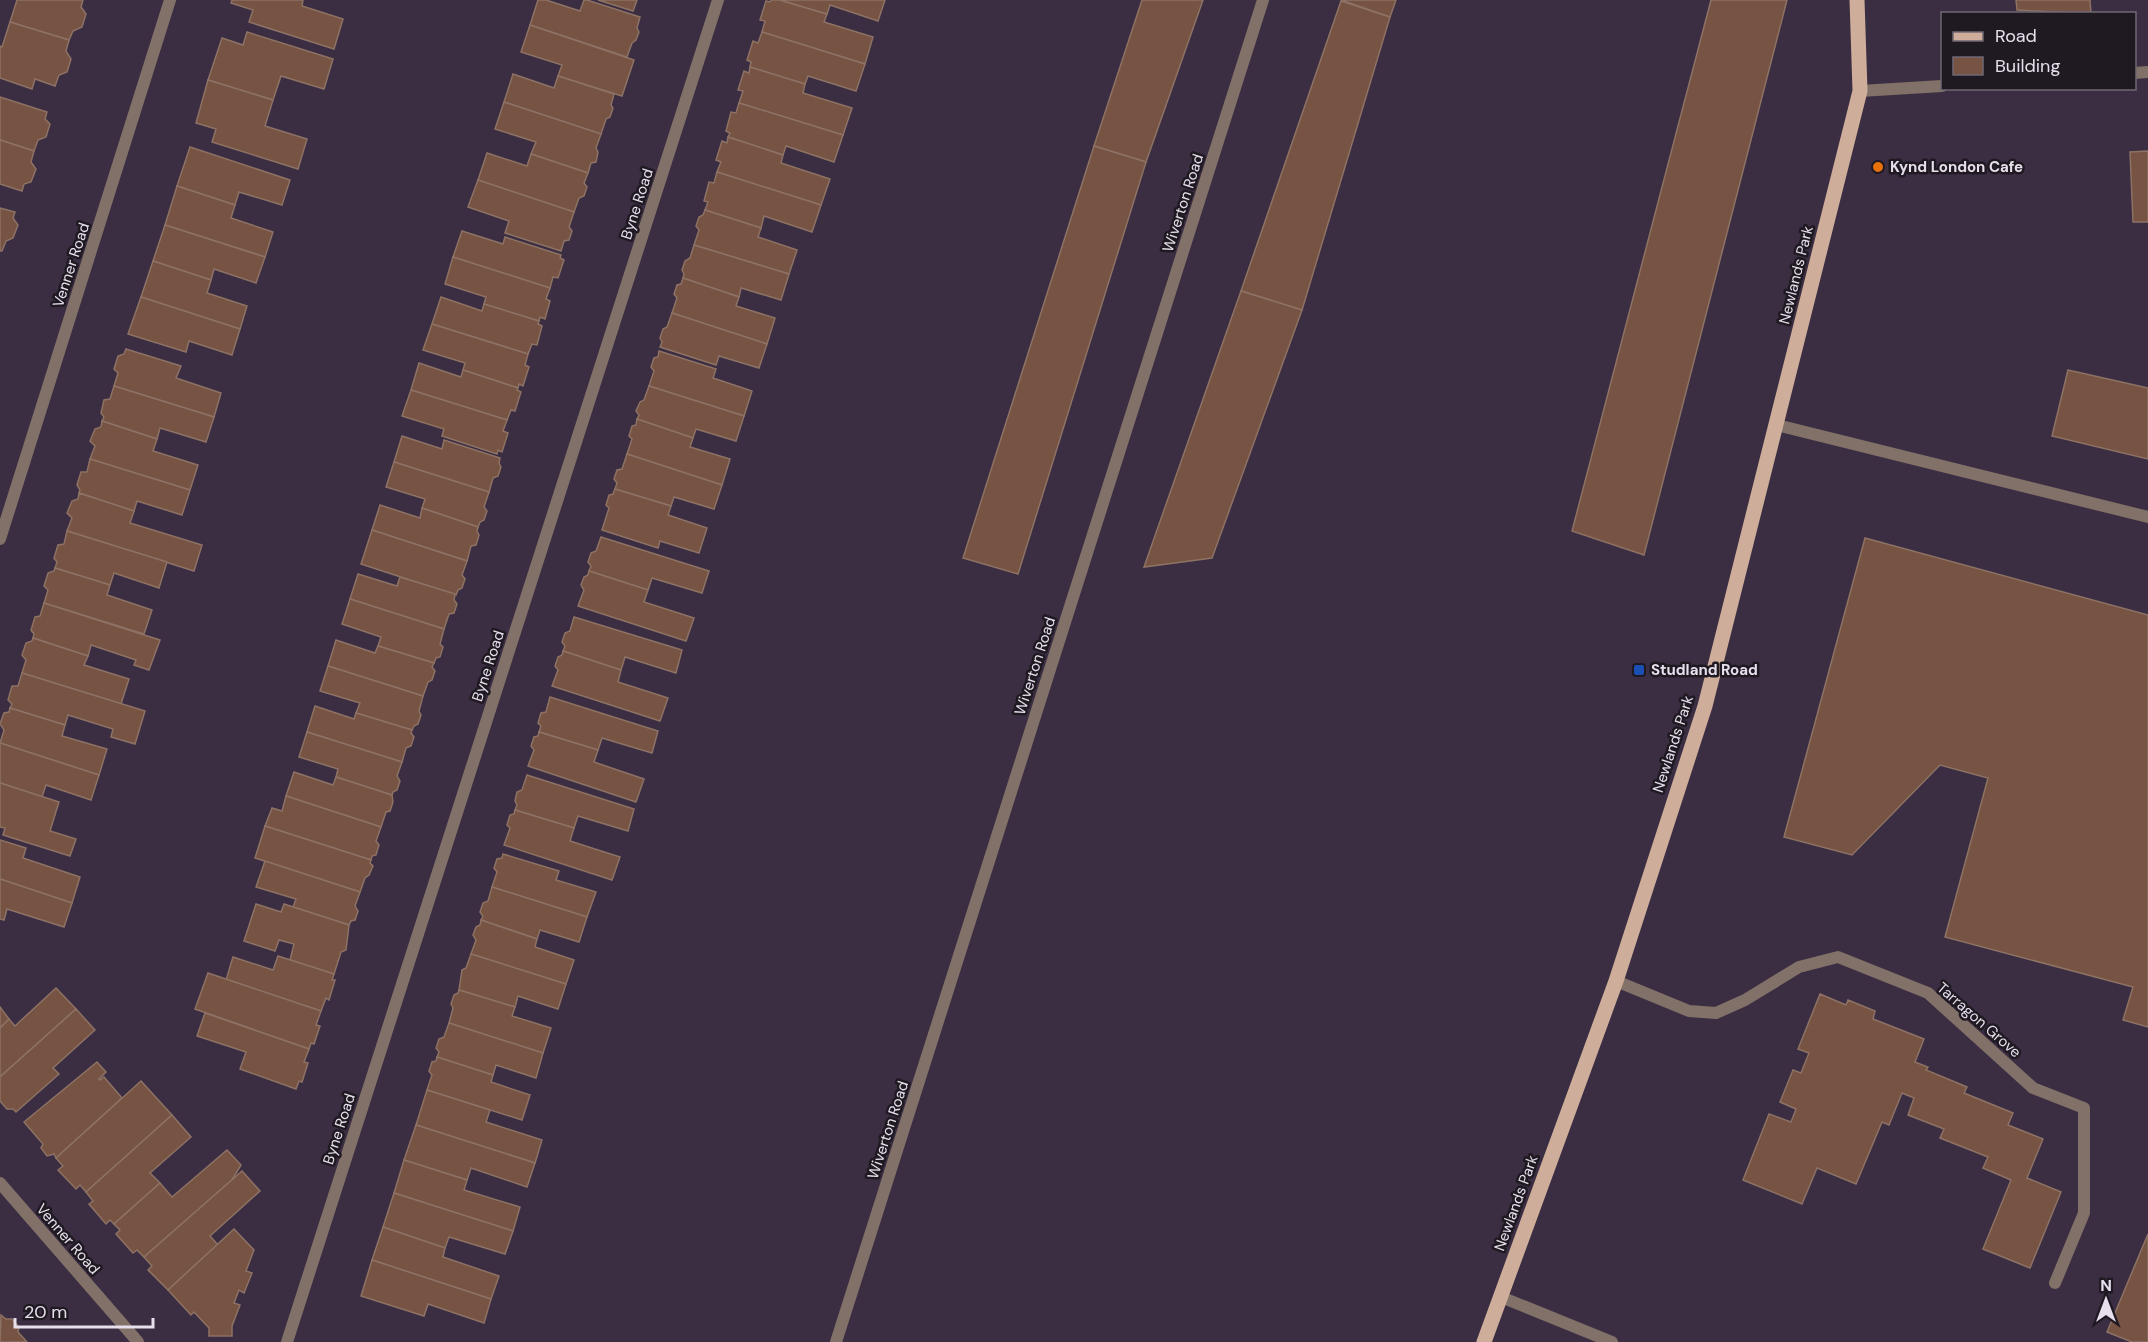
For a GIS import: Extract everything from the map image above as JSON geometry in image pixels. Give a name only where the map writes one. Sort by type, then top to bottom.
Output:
[{"type":"main road","name":"Newlands Park","points":[[1484,1342],[1616,981],[1705,706],[1860,91],[1857,0]]},
{"type":"street","name":"Venner Road","points":[[0,539],[170,0]]},
{"type":"street","name":"Byne Road","points":[[287,1342],[718,0]]},
{"type":"street","name":"Wiverton Road","points":[[836,1342],[1263,0]]},
{"type":"street","points":[[1860,91],[1941,86]]},
{"type":"street","points":[[1777,425],[2148,517]]},
{"type":"street","name":"Tarragon Grove","points":[[1616,981],[1689,1011],[1716,1012],[1745,1000],[1799,966],[1838,957],[1928,993],[2033,1088],[2084,1108],[2084,1213],[2055,1283]]},
{"type":"street","name":"Venner Road","points":[[0,1183],[138,1342]]},
{"type":"street","points":[[1501,1297],[1612,1342]]},
{"type":"building","points":[[17,0],[83,0],[81,7],[86,14],[82,27],[73,31],[69,40],[10,22]]},
{"type":"building","points":[[232,0],[303,0],[302,6],[343,19],[334,49],[249,22],[253,10],[231,3]]},
{"type":"building","points":[[538,0],[546,0],[580,11],[584,0],[587,0],[640,17],[637,28],[639,32],[627,57],[530,25]]},
{"type":"building","points":[[598,0],[637,0],[633,11]]},
{"type":"building","points":[[780,0],[827,14],[824,22],[873,37],[865,64],[762,32],[765,21],[760,20],[766,1]]},
{"type":"building","points":[[780,0],[885,0],[878,21],[830,5],[827,14]]},
{"type":"building","points":[[1142,0],[1203,0],[1146,162],[1094,146]]},
{"type":"building","points":[[1341,0],[1396,0],[1390,17]]},
{"type":"building","points":[[1711,0],[1787,0],[1644,555],[1572,531]]},
{"type":"building","points":[[2016,0],[2090,0],[2091,12],[2054,12],[2017,10]]},
{"type":"building","points":[[1341,1],[1390,17],[1302,310],[1241,291]]},
{"type":"building","points":[[10,22],[69,40],[66,51],[71,59],[67,72],[59,75],[55,86],[35,79],[32,89],[0,78],[0,46],[2,47]]},
{"type":"building","points":[[530,25],[634,60],[622,96],[558,76],[562,65],[521,52]]},
{"type":"building","points":[[247,32],[333,59],[324,89],[281,76],[273,100],[208,80],[222,38],[243,45]]},
{"type":"building","points":[[762,32],[865,64],[856,91],[808,76],[805,84],[750,67],[751,62],[747,60],[753,41],[758,43]]},
{"type":"building","points":[[750,67],[805,84],[803,93],[852,108],[843,135],[739,103],[743,91],[738,90],[744,71],[749,73]]},
{"type":"building","points":[[513,74],[554,88],[558,76],[614,94],[611,105],[613,108],[601,134],[504,102]]},
{"type":"building","points":[[208,80],[273,100],[265,126],[307,139],[298,169],[212,142],[216,129],[196,123]]},
{"type":"building","points":[[0,97],[47,112],[45,119],[50,124],[46,137],[38,140],[34,151],[0,140]]},
{"type":"building","points":[[504,102],[601,134],[596,148],[598,152],[596,162],[591,163],[588,173],[531,154],[536,142],[495,129]]},
{"type":"building","points":[[739,103],[843,135],[834,162],[786,146],[783,155],[728,137],[730,133],[726,131],[731,112],[736,113]]},
{"type":"building","points":[[728,137],[783,155],[781,163],[830,179],[821,205],[717,172],[721,162],[716,160],[722,141],[727,143]]},
{"type":"building","points":[[0,140],[34,151],[31,162],[36,169],[31,182],[24,184],[22,191],[0,184]]},
{"type":"building","points":[[1094,146],[1146,162],[1018,574],[963,558]]},
{"type":"building","points":[[190,147],[290,180],[282,205],[239,192],[235,205],[177,186]]},
{"type":"building","points":[[2148,151],[2148,222],[2133,222],[2130,152]]},
{"type":"building","points":[[487,153],[527,166],[531,154],[588,173],[584,183],[587,187],[584,196],[579,198],[574,212],[478,180]]},
{"type":"building","points":[[717,172],[821,205],[812,232],[764,216],[761,228],[705,210],[708,202],[704,201],[709,182],[714,183]]},
{"type":"building","points":[[478,180],[574,212],[569,227],[572,231],[569,240],[564,241],[561,251],[505,233],[509,221],[468,207]]},
{"type":"building","points":[[177,186],[235,205],[231,218],[273,232],[265,257],[165,225]]},
{"type":"building","points":[[0,208],[15,212],[13,218],[18,225],[13,238],[6,241],[2,251],[0,251]]},
{"type":"building","points":[[705,210],[761,228],[758,237],[797,250],[789,274],[694,245],[699,230],[696,226]]},
{"type":"building","points":[[165,225],[265,257],[256,283],[214,269],[211,280],[153,261]]},
{"type":"building","points":[[462,231],[503,244],[505,237],[561,255],[560,258],[564,260],[558,278],[553,277],[550,288],[453,257]]},
{"type":"building","points":[[694,245],[789,274],[781,300],[741,288],[739,297],[683,278],[682,270],[685,261],[690,258]]},
{"type":"building","points":[[453,257],[550,288],[546,299],[550,301],[545,319],[540,317],[539,321],[484,304],[486,297],[445,284]]},
{"type":"building","points":[[153,261],[211,280],[207,293],[247,306],[240,329],[141,297]]},
{"type":"building","points":[[683,278],[739,297],[736,306],[775,318],[767,344],[672,313],[677,298],[674,294]]},
{"type":"building","points":[[1241,291],[1302,310],[1212,558],[1144,567]]},
{"type":"building","points":[[141,297],[240,329],[232,355],[189,341],[186,352],[128,334]]},
{"type":"building","points":[[441,297],[482,311],[484,304],[539,321],[538,324],[542,326],[537,345],[532,344],[528,354],[432,324]]},
{"type":"building","points":[[672,313],[767,344],[759,368],[719,356],[716,365],[660,347],[663,329],[667,327]]},
{"type":"building","points":[[432,324],[528,354],[525,365],[529,367],[523,386],[519,384],[518,388],[463,370],[465,363],[423,350]]},
{"type":"building","points":[[126,349],[181,366],[176,378],[221,393],[214,417],[114,386],[118,373],[114,369],[118,356],[124,354]]},
{"type":"building","points":[[659,351],[716,369],[713,378],[752,391],[744,416],[649,386],[654,371],[651,367]]},
{"type":"building","points":[[419,363],[461,377],[463,370],[518,388],[517,390],[521,392],[515,411],[511,410],[507,420],[411,390]]},
{"type":"building","points":[[2068,370],[2148,388],[2148,459],[2052,436]]},
{"type":"building","points":[[114,386],[214,417],[206,442],[160,428],[157,439],[102,421],[104,400],[110,399]]},
{"type":"building","points":[[649,386],[744,416],[736,441],[696,429],[693,438],[637,419],[639,415],[636,411],[640,402],[644,400]]},
{"type":"building","points":[[411,390],[507,420],[503,431],[508,433],[502,452],[498,450],[497,454],[442,436],[444,429],[402,416]]},
{"type":"building","points":[[637,419],[693,438],[690,447],[730,459],[722,485],[627,454],[632,439],[629,436]]},
{"type":"building","points":[[102,421],[157,439],[153,451],[198,465],[190,490],[90,459],[95,446],[90,441],[95,429],[101,427]]},
{"type":"building","points":[[402,436],[442,449],[444,440],[500,458],[501,467],[498,476],[493,478],[489,492],[394,462]]},
{"type":"building","points":[[627,454],[722,485],[714,509],[674,497],[671,506],[615,489],[617,483],[614,479],[617,470],[622,469]]},
{"type":"building","points":[[90,459],[190,490],[182,515],[137,501],[134,511],[79,493],[77,485],[81,472],[87,472]]},
{"type":"building","points":[[394,462],[489,492],[484,507],[487,511],[484,520],[478,527],[422,508],[425,499],[386,487]]},
{"type":"building","points":[[615,489],[671,506],[668,515],[707,528],[699,553],[660,541],[658,548],[602,530],[609,508],[606,505],[609,495],[613,494]]},
{"type":"building","points":[[79,493],[134,511],[130,523],[202,545],[194,571],[67,531],[72,518],[67,513],[72,501],[78,499]]},
{"type":"building","points":[[380,505],[420,518],[422,508],[478,527],[479,535],[476,545],[471,546],[467,561],[372,530]]},
{"type":"building","points":[[372,530],[467,561],[462,575],[465,579],[462,588],[456,595],[361,564]]},
{"type":"building","points":[[67,531],[167,562],[159,588],[114,573],[110,585],[55,568],[57,562],[54,558],[58,545],[64,544]]},
{"type":"building","points":[[601,537],[709,571],[702,593],[652,578],[648,590],[589,571],[591,566],[588,562],[591,553],[596,551]]},
{"type":"building","points":[[1865,538],[2148,615],[2148,1027],[2123,1020],[2133,987],[1945,937],[1988,778],[1940,765],[1852,855],[1784,837]]},
{"type":"building","points":[[55,568],[110,585],[107,595],[152,610],[144,634],[44,603],[48,590],[44,586],[48,573],[54,571]]},
{"type":"building","points":[[589,571],[648,590],[644,602],[694,618],[686,641],[578,606],[584,590],[581,585]]},
{"type":"building","points":[[358,574],[397,586],[400,577],[455,594],[454,600],[457,604],[454,613],[449,614],[444,629],[350,599]]},
{"type":"building","points":[[350,599],[444,629],[440,644],[443,647],[440,657],[436,658],[434,663],[378,646],[381,637],[342,624]]},
{"type":"building","points":[[44,603],[160,640],[149,670],[134,665],[136,660],[91,645],[88,656],[33,638],[34,634],[31,630],[35,617],[40,616]]},
{"type":"building","points":[[574,617],[682,650],[676,673],[625,657],[621,670],[563,651],[565,646],[562,642],[565,633],[570,631]]},
{"type":"building","points":[[33,638],[88,656],[84,665],[129,679],[121,704],[22,673],[26,660],[22,655],[26,643],[32,641]]},
{"type":"building","points":[[336,640],[375,653],[378,646],[434,663],[432,667],[435,671],[432,680],[428,682],[423,696],[328,666]]},
{"type":"building","points":[[563,651],[621,670],[618,682],[668,698],[660,721],[552,686],[558,670],[555,666]]},
{"type":"building","points":[[328,666],[423,696],[418,724],[412,730],[356,713],[360,703],[320,691]]},
{"type":"building","points":[[22,673],[145,711],[135,744],[111,737],[113,729],[68,715],[65,725],[10,708],[12,704],[8,700],[12,686],[18,686]]},
{"type":"building","points":[[550,697],[658,731],[652,753],[602,738],[598,750],[539,732],[541,726],[538,723],[541,713],[546,712]]},
{"type":"building","points":[[315,706],[354,719],[356,713],[412,730],[414,737],[411,746],[406,748],[402,762],[307,732]]},
{"type":"building","points":[[10,708],[65,725],[62,736],[107,749],[99,775],[0,743],[4,730],[0,724],[4,713],[9,712]]},
{"type":"building","points":[[307,732],[402,762],[397,776],[400,781],[397,790],[392,795],[336,777],[338,769],[299,757]]},
{"type":"building","points":[[539,732],[598,750],[594,762],[644,779],[636,802],[528,766],[534,750],[531,746],[534,737],[538,736]]},
{"type":"building","points":[[0,743],[99,775],[91,800],[46,785],[42,797],[0,783]]},
{"type":"building","points":[[294,772],[333,785],[336,777],[392,795],[393,802],[390,811],[386,812],[381,827],[286,796]]},
{"type":"building","points":[[527,775],[634,809],[628,831],[578,816],[574,828],[515,810],[517,792],[522,790]]},
{"type":"building","points":[[0,783],[59,802],[50,831],[76,839],[70,856],[3,835],[5,828],[0,827]]},
{"type":"building","points":[[286,796],[381,827],[376,841],[379,845],[376,855],[372,856],[371,860],[265,826],[272,808],[282,811]]},
{"type":"building","points":[[515,810],[574,828],[570,841],[620,857],[612,880],[504,845],[510,828],[507,825],[510,815],[514,814]]},
{"type":"building","points":[[265,826],[371,860],[370,863],[373,866],[360,892],[255,858]]},
{"type":"building","points":[[0,840],[26,848],[23,858],[80,877],[72,903],[0,879]]},
{"type":"building","points":[[503,854],[559,871],[556,880],[596,892],[587,917],[492,887],[497,872],[494,868],[497,859],[502,858]]},
{"type":"building","points":[[265,861],[360,892],[355,906],[358,911],[355,920],[349,925],[293,907],[296,899],[256,887]]},
{"type":"building","points":[[0,879],[72,903],[64,927],[7,909],[4,920],[0,919]]},
{"type":"building","points":[[492,887],[587,917],[579,942],[540,930],[537,939],[481,920],[483,916],[480,912],[483,903],[488,901]]},
{"type":"building","points":[[256,904],[281,912],[284,904],[349,925],[346,950],[341,952],[334,974],[290,960],[294,944],[279,940],[275,951],[244,941]]},
{"type":"building","points":[[481,920],[537,939],[535,947],[574,960],[566,984],[471,954],[476,940],[473,935]]},
{"type":"building","points":[[471,954],[566,984],[558,1009],[518,996],[515,1007],[459,990],[462,970],[466,968]]},
{"type":"building","points":[[278,956],[334,974],[332,980],[335,980],[329,1000],[326,998],[321,1011],[226,980],[233,957],[273,970]]},
{"type":"building","points":[[208,973],[321,1011],[316,1025],[320,1026],[314,1044],[311,1043],[309,1049],[195,1009]]},
{"type":"building","points":[[56,988],[76,1009],[0,1077],[0,1028],[9,1019],[15,1026]]},
{"type":"building","points":[[459,990],[515,1007],[512,1016],[551,1028],[543,1053],[449,1023],[453,1008],[451,1004],[454,995]]},
{"type":"building","points":[[1820,994],[1846,1005],[1848,1000],[1875,1011],[1873,1019],[1924,1039],[1915,1062],[1928,1067],[1926,1070],[1967,1087],[1964,1093],[2013,1113],[2008,1125],[2043,1139],[2027,1178],[2061,1192],[2030,1268],[1983,1249],[2011,1180],[1983,1168],[1988,1157],[1940,1138],[1944,1129],[1908,1115],[1914,1098],[1902,1093],[1889,1125],[1882,1122],[1856,1184],[1817,1168],[1802,1204],[1743,1180],[1769,1114],[1791,1122],[1796,1109],[1780,1102],[1793,1070],[1801,1073],[1809,1053],[1798,1049]]},
{"type":"building","points":[[0,1007],[9,1019],[0,1028]]},
{"type":"building","points":[[76,1009],[95,1030],[53,1068],[59,1074],[16,1112],[13,1109],[7,1109],[0,1101],[0,1077]]},
{"type":"building","points":[[205,1013],[309,1049],[304,1062],[308,1063],[302,1082],[299,1081],[296,1089],[240,1069],[246,1052],[197,1036]]},
{"type":"building","points":[[449,1023],[543,1053],[536,1078],[496,1065],[493,1075],[437,1057],[439,1052],[436,1048],[439,1039],[444,1037]]},
{"type":"building","points":[[437,1057],[493,1075],[491,1082],[530,1095],[522,1120],[427,1090],[432,1075],[429,1071],[432,1062],[436,1061]]},
{"type":"building","points":[[97,1062],[106,1072],[99,1079],[104,1077],[122,1098],[56,1158],[54,1154],[47,1156],[41,1148],[43,1144],[24,1122]]},
{"type":"building","points":[[141,1081],[172,1115],[86,1192],[80,1185],[76,1189],[58,1170],[63,1166],[56,1158]]},
{"type":"building","points":[[427,1090],[490,1110],[486,1122],[542,1140],[535,1163],[416,1125]]},
{"type":"building","points":[[172,1115],[191,1137],[150,1173],[160,1183],[114,1224],[110,1220],[106,1224],[89,1204],[93,1201],[86,1192]]},
{"type":"building","points":[[416,1125],[535,1163],[527,1187],[471,1168],[467,1180],[404,1160]]},
{"type":"building","points":[[227,1150],[241,1165],[232,1180],[144,1257],[137,1250],[133,1253],[116,1234],[120,1230],[114,1224],[160,1183],[172,1197]]},
{"type":"building","points":[[404,1160],[467,1180],[464,1190],[520,1207],[513,1231],[394,1193]]},
{"type":"building","points":[[242,1171],[260,1191],[210,1236],[218,1245],[168,1290],[148,1270],[152,1266],[144,1257]]},
{"type":"building","points":[[394,1193],[513,1231],[505,1254],[449,1237],[445,1248],[383,1227]]},
{"type":"building","points":[[383,1227],[445,1248],[443,1257],[499,1276],[491,1299],[372,1260]]},
{"type":"building","points":[[234,1229],[254,1250],[246,1271],[252,1273],[244,1293],[239,1290],[234,1303],[240,1305],[232,1326],[232,1336],[209,1336],[209,1328],[194,1312],[191,1315],[168,1290]]},
{"type":"building","points":[[2148,1234],[2148,1342],[2132,1342],[2107,1332]]},
{"type":"building","points":[[372,1260],[491,1299],[484,1323],[428,1304],[424,1316],[361,1296]]},
{"type":"building","points":[[1,1315],[6,1319],[12,1319],[19,1327],[18,1332],[27,1342],[0,1342]]},
{"type":"place","name":"Kynd London Cafe","points":[[1878,167]]},
{"type":"place","name":"Studland Road","points":[[1639,670]]}]
